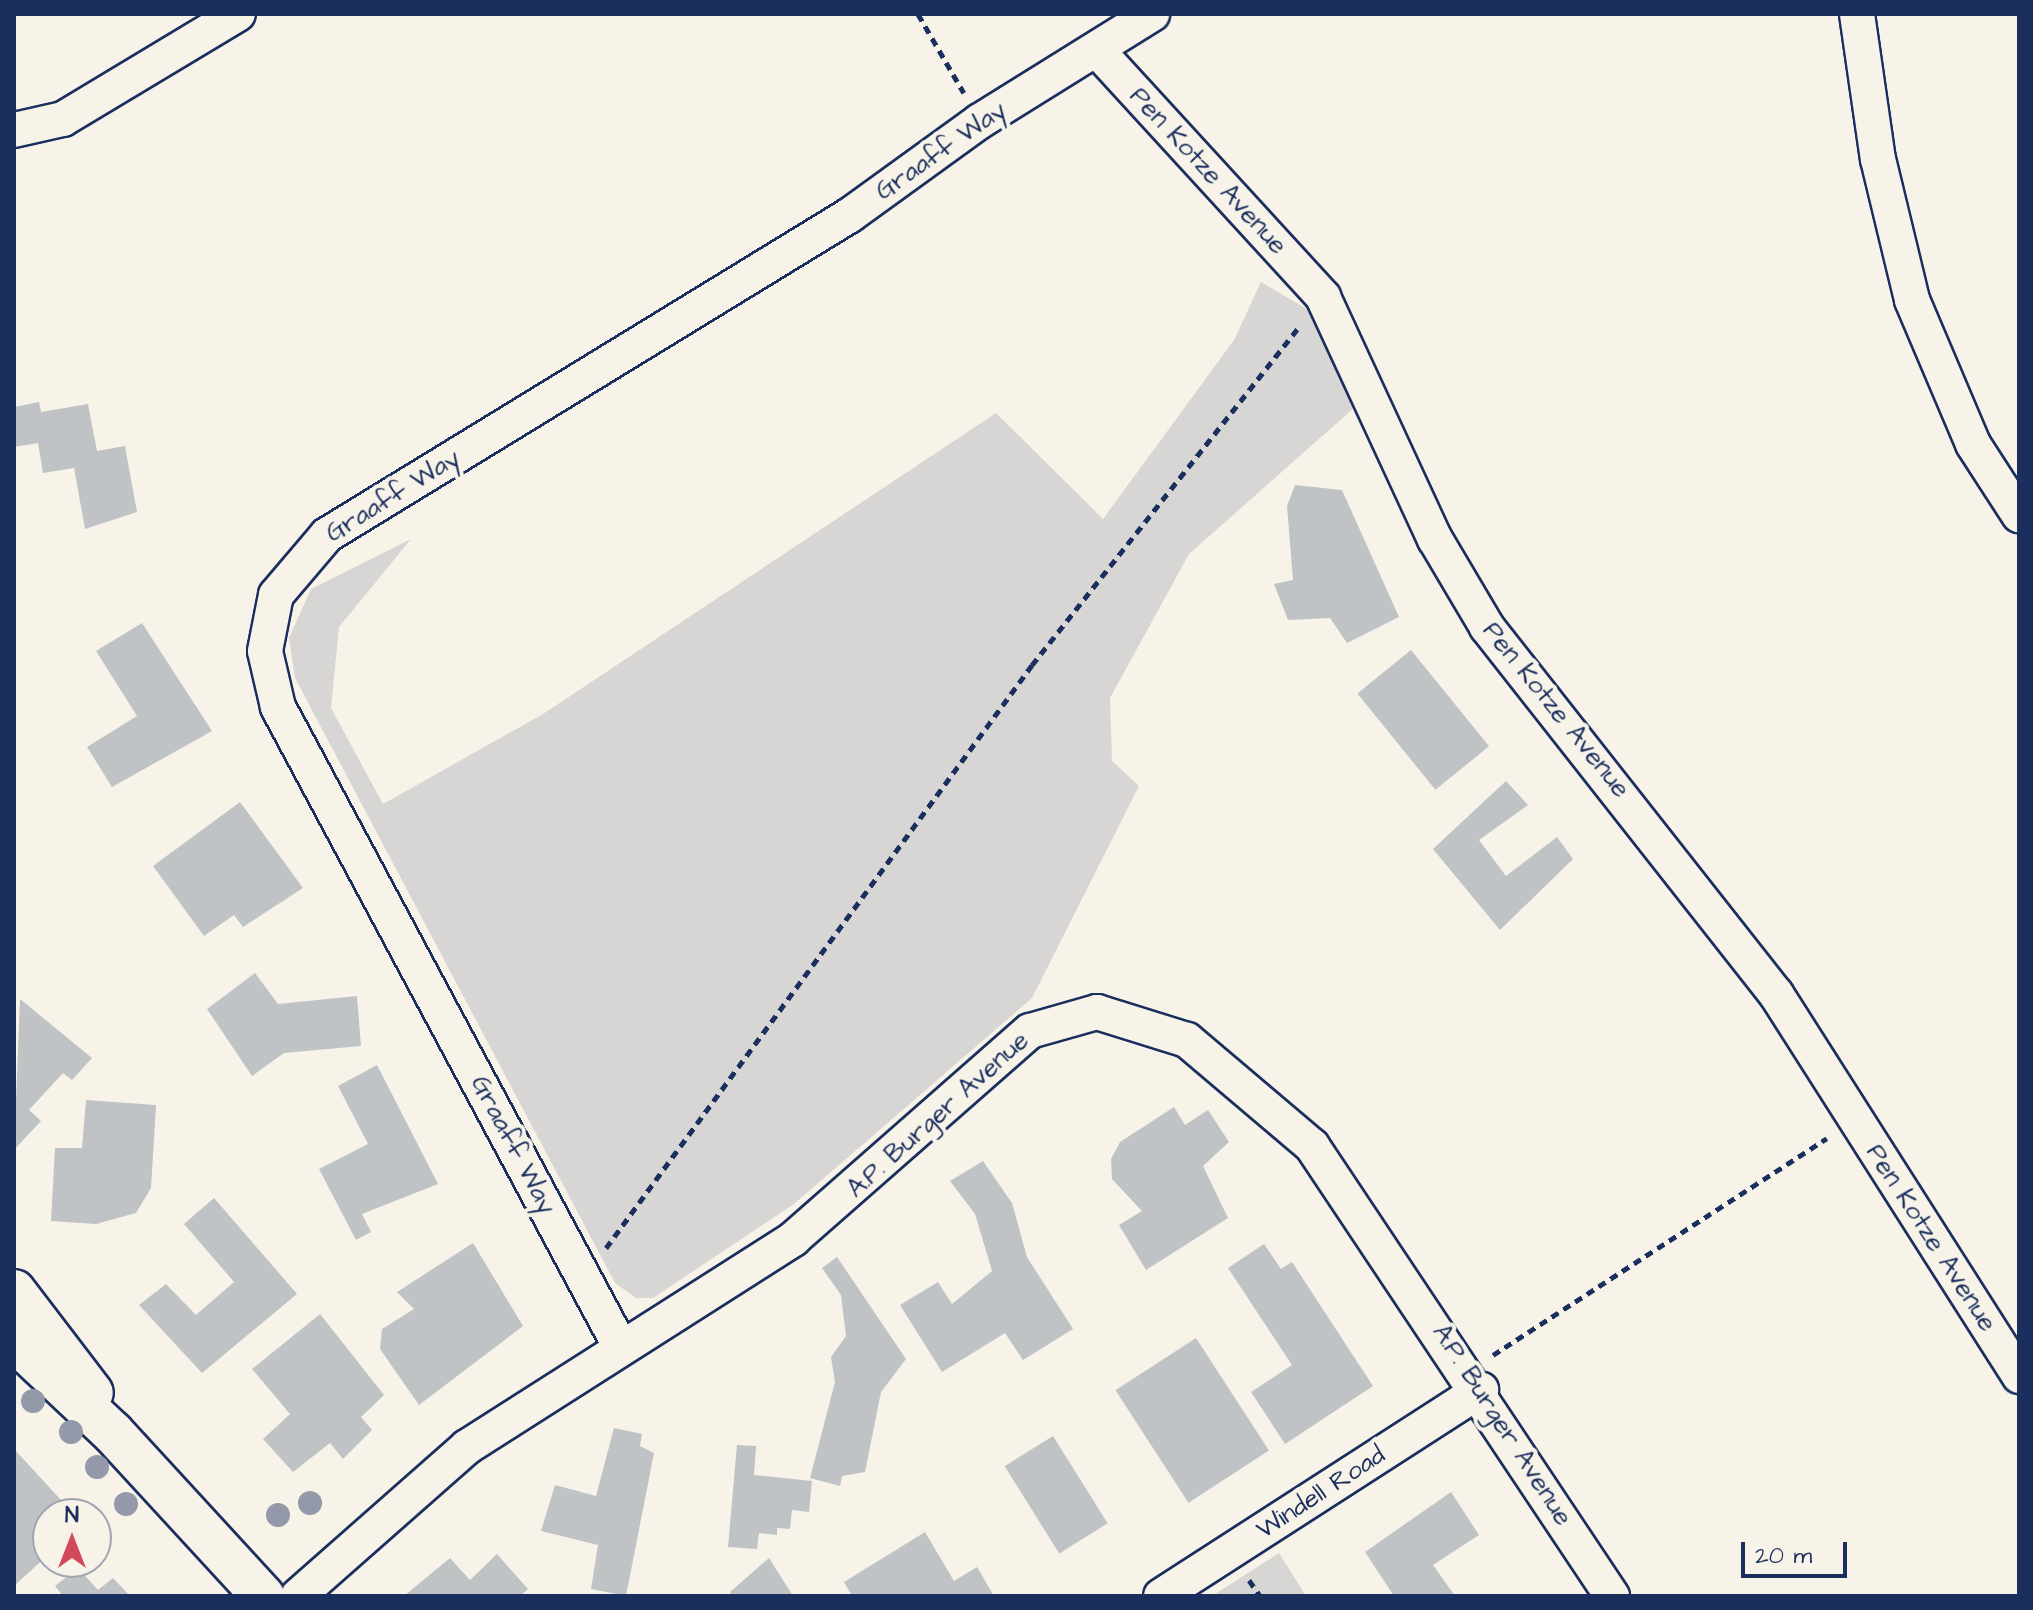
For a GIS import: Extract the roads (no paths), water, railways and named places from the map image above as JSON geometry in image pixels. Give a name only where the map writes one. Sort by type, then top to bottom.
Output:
[{"type":"street","points":[[14,130],[63,119],[238,14]]},
{"type":"street","name":"Graaff Way","points":[[620,1346],[278,707],[265,651],[276,595],[327,535],[850,215],[980,121],[1152,14]]},
{"type":"street","points":[[1857,14],[1878,159],[1912,300],[1973,444],[2019,515]]},
{"type":"street","name":"Pen Kotze Avenue","points":[[1097,50],[1323,297],[1435,539],[1487,627],[1690,878],[1776,994],[2019,1376]]},
{"type":"street","name":"A.P. Burger Avenue","points":[[298,1596],[455,1457],[620,1346],[793,1239],[1030,1031],[1097,1012],[1187,1040],[1312,1146],[1475,1381],[1612,1596]]},
{"type":"street","points":[[14,1291],[76,1368],[113,1433]]},
{"type":"street","points":[[14,1340],[113,1433],[263,1596]]},
{"type":"street","name":"Windell Road","points":[[1161,1596],[1475,1381]]}]
